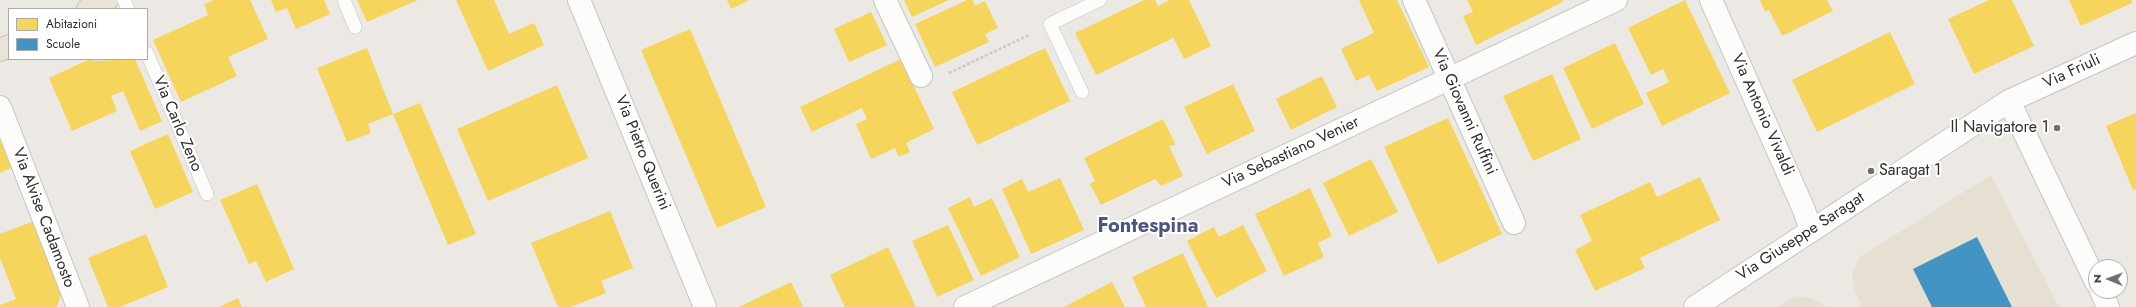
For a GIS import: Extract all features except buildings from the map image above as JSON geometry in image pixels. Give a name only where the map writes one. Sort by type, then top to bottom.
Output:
[{"type":"main road","points":[[90,8],[108,0]]},
{"type":"street","name":"Via Pietro Querini","points":[[579,0],[705,307]]},
{"type":"street","points":[[885,0],[921,76]]},
{"type":"street","name":"Via Giovanni Ruffini","points":[[1414,0],[1514,223]]},
{"type":"street","name":"Via Sebastiano Venier","points":[[965,307],[1616,0]]},
{"type":"street","name":"Via Antonio Vivaldi","points":[[1711,0],[1804,210],[1811,231]]},
{"type":"street","name":"Via Friuli","points":[[2009,101],[2136,43]]},
{"type":"street","points":[[2009,101],[2088,265]]},
{"type":"street","name":"Via Giuseppe Saragat","points":[[1695,307],[2009,101]]},
{"type":"street","name":"Via Alvise Cadamosto","points":[[0,107],[78,307]]},
{"type":"lane","points":[[344,0],[355,27]]},
{"type":"lane","points":[[1082,92],[1050,24],[1100,0]]},
{"type":"lane","name":"Via Carlo Zeno","points":[[148,55],[207,194]]},
{"type":"path","points":[[946,75],[1050,24]]},
{"type":"shaded area","points":[[1991,175],[2059,307],[1856,307],[1861,304],[1855,291],[1852,273],[1861,256]]},
{"type":"shaded area","points":[[1796,296],[1813,299],[1827,307],[1778,307]]},
{"type":"place","name":"Il Navigatore 1","points":[[2057,128]]},
{"type":"place","name":"Saragat 1","points":[[1871,171]]},
{"type":"district","name":"Fontespina","points":[[1148,227]]}]
